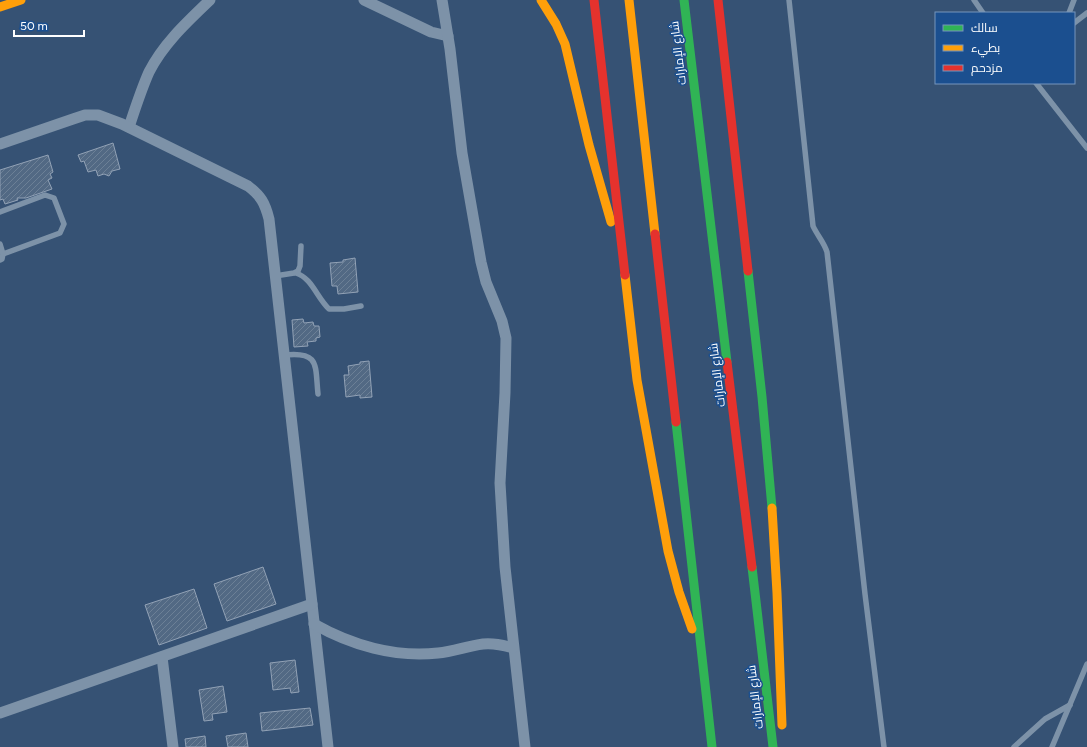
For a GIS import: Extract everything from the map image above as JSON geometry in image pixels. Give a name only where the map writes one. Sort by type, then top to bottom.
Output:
[{"type":"main road","points":[[0,7],[21,0]]},
{"type":"main road","points":[[541,0],[556,24],[565,44],[605,206],[623,250]]},
{"type":"main road","points":[[594,0],[638,380],[668,551],[679,592],[702,652]]},
{"type":"main road","points":[[629,0],[712,747]]},
{"type":"main road","name":"شارع الإمارات","points":[[684,0],[773,747]]},
{"type":"main road","points":[[718,0],[751,290],[770,477],[780,644],[782,740]]},
{"type":"street","points":[[129,127],[143,86],[156,60],[176,34],[210,0]]},
{"type":"street","points":[[364,0],[431,32],[448,36]]},
{"type":"street","points":[[442,0],[448,36],[462,153],[481,262],[486,282],[502,321],[506,338],[505,393],[500,483],[505,567],[525,747]]},
{"type":"street","points":[[0,144],[85,115],[98,115],[129,127],[248,186],[258,195],[266,206],[269,219],[328,747]]},
{"type":"street","points":[[0,713],[312,604]]},
{"type":"street","points":[[314,624],[332,635],[350,642],[391,652],[438,654],[484,644],[499,644],[513,648]]},
{"type":"street","points":[[162,657],[173,747]]},
{"type":"lane","points":[[789,0],[812,220],[815,231],[824,243],[827,252],[865,594],[884,747]]},
{"type":"lane","points":[[974,0],[982,12]]},
{"type":"lane","points":[[1069,12],[1074,0]]},
{"type":"lane","points":[[1075,22],[1087,13]]},
{"type":"lane","points":[[1037,84],[1087,148]]},
{"type":"lane","points":[[0,212],[46,195],[54,198],[64,224],[60,233],[3,254]]},
{"type":"lane","points":[[0,244],[3,254],[2,259],[0,260]]},
{"type":"lane","points":[[296,273],[299,269],[301,246]]},
{"type":"lane","points":[[275,276],[296,273],[307,279],[323,303],[329,309],[344,309],[361,306]]},
{"type":"lane","points":[[284,355],[301,354],[311,358],[315,364],[318,394]]},
{"type":"lane","points":[[1052,747],[1087,664]]},
{"type":"lane","points":[[1014,747],[1045,719],[1070,705]]},
{"type":"building","points":[[113,143],[120,169],[112,171],[109,176],[104,174],[98,176],[96,170],[88,172],[84,161],[81,162],[78,155]]},
{"type":"building","points":[[48,155],[53,172],[50,174],[52,178],[48,180],[52,189],[26,198],[17,198],[18,200],[5,204],[3,199],[0,200],[0,170]]},
{"type":"building","points":[[355,258],[358,292],[338,294],[337,286],[332,286],[330,263],[343,262],[343,260]]},
{"type":"building","points":[[303,319],[304,323],[313,322],[314,326],[319,326],[320,337],[316,338],[316,341],[307,342],[308,346],[294,347],[292,320]]},
{"type":"building","points":[[369,361],[372,397],[360,398],[360,395],[346,397],[344,375],[349,375],[348,366]]},
{"type":"building","points":[[263,567],[276,604],[227,621],[214,584]]},
{"type":"building","points":[[194,589],[207,628],[159,645],[145,605]]},
{"type":"building","points":[[295,660],[299,692],[291,693],[290,688],[273,690],[270,663]]},
{"type":"building","points":[[223,686],[227,712],[212,714],[213,720],[204,721],[199,690]]},
{"type":"building","points":[[310,708],[313,725],[262,731],[260,713]]},
{"type":"building","points":[[246,733],[248,747],[228,747],[226,736]]},
{"type":"building","points":[[205,736],[206,747],[186,747],[185,739]]},
{"type":"traffic: fast","points":[[684,0],[727,362]]},
{"type":"traffic: fast","points":[[748,271],[762,397],[772,508]]},
{"type":"traffic: fast","points":[[676,422],[712,747]]},
{"type":"traffic: fast","points":[[752,567],[773,747]]},
{"type":"traffic: slow","points":[[0,7],[21,0]]},
{"type":"traffic: slow","points":[[541,0],[556,24],[565,44],[589,145],[611,222]]},
{"type":"traffic: slow","points":[[629,0],[655,234]]},
{"type":"traffic: slow","points":[[625,275],[637,380],[668,551],[679,592],[692,629]]},
{"type":"traffic: slow","points":[[772,508],[782,725]]},
{"type":"traffic: jam","points":[[594,0],[625,275]]},
{"type":"traffic: jam","points":[[718,0],[748,271]]},
{"type":"traffic: jam","points":[[655,234],[676,422]]},
{"type":"traffic: jam","points":[[727,362],[752,567]]}]
